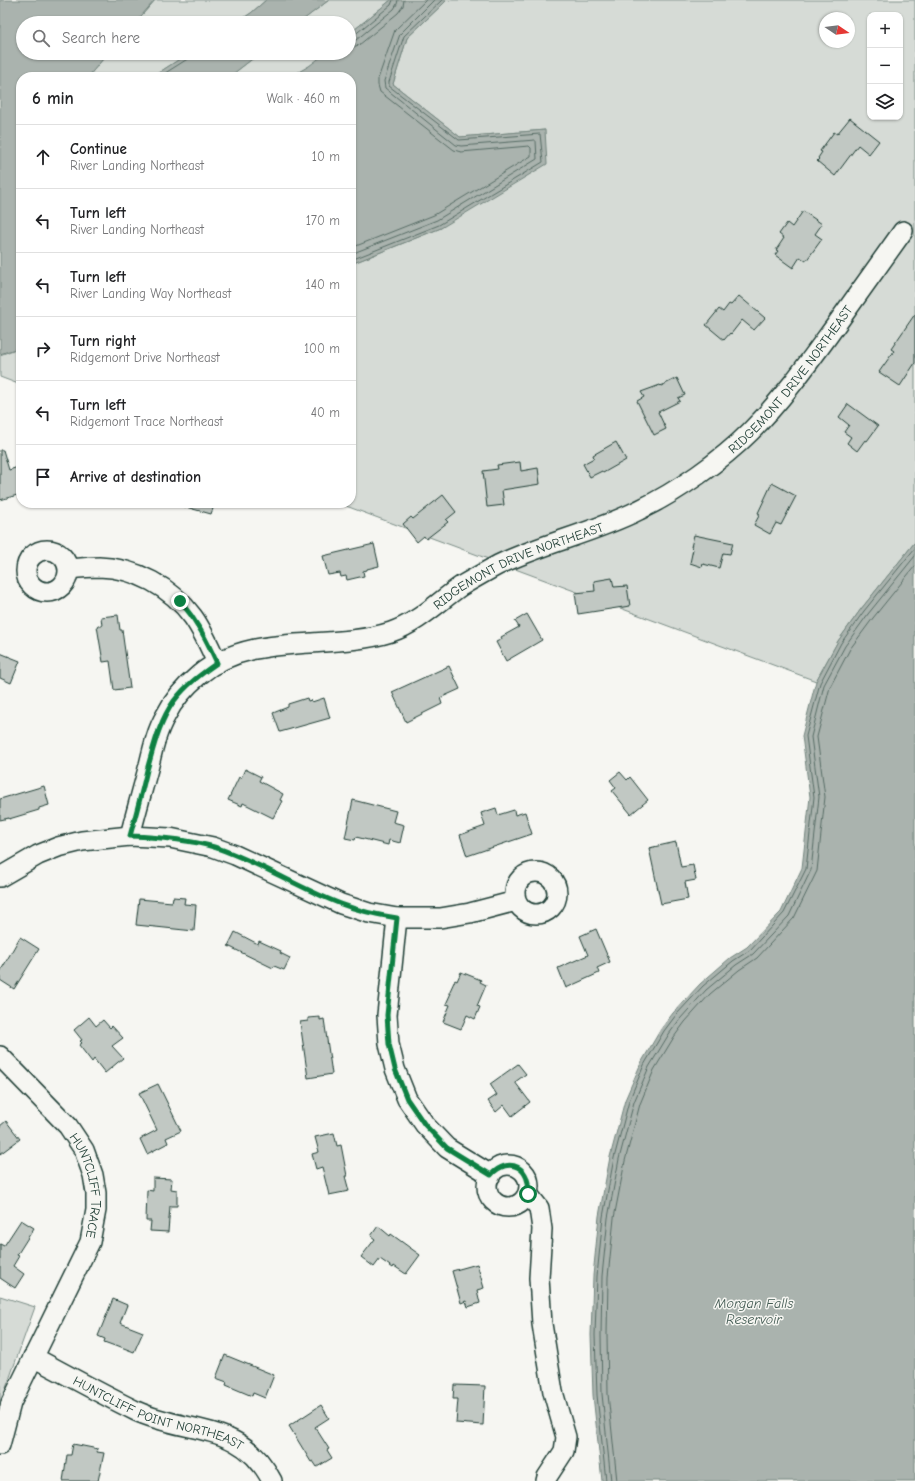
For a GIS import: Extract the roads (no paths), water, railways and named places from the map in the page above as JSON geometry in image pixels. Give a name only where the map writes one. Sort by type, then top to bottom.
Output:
[{"type":"street","name":"RIDGEMONT DRIVE NORTHEAST","points":[[130,836],[156,739],[164,717],[186,686],[201,673],[236,654],[255,649],[283,645],[362,639],[393,631],[419,618],[461,586],[497,566],[523,554],[610,524],[641,510],[670,493],[724,455],[749,433],[768,413],[807,366],[903,231]]},
{"type":"street","points":[[69,569],[98,567],[120,569],[142,576],[162,587],[180,601],[193,617],[203,633],[217,663]]},
{"type":"street","points":[[0,877],[38,855],[58,847],[82,841],[130,836],[170,838],[213,847],[235,855],[341,904],[369,913],[397,918],[440,918],[470,913],[516,901]]},
{"type":"street","points":[[397,918],[387,1015],[389,1044],[395,1069],[407,1099],[425,1125],[447,1148],[491,1175]]},
{"type":"street","name":"HUNTCLIFF TRACE","points":[[0,1056],[68,1126],[84,1150],[93,1175],[96,1193],[96,1210],[90,1242],[11,1403],[0,1445]]},
{"type":"street","points":[[502,1166],[515,1166],[527,1176],[529,1185],[528,1194],[522,1202],[514,1206],[506,1207],[498,1204],[492,1199],[488,1191],[488,1183],[491,1175],[495,1170],[502,1166]]},
{"type":"street","points":[[528,1194],[539,1208],[542,1229],[538,1278],[542,1324],[553,1392],[566,1437],[564,1451],[547,1476],[546,1481]]},
{"type":"street","name":"HUNTCLIFF POINT NORTHEAST","points":[[33,1357],[137,1411],[166,1421],[222,1435],[235,1441],[250,1451],[263,1466],[272,1481]]},
{"type":"water","points":[[0,0],[155,0],[141,16],[16,16],[16,60],[102,60],[92,72],[16,72],[16,349],[0,354]]},
{"type":"water","points":[[266,0],[329,0],[308,16],[246,16]]},
{"type":"water","points":[[391,0],[446,0],[407,38],[393,84],[460,137],[545,130],[547,164],[441,228],[356,262],[356,72],[299,72],[317,60],[356,60],[356,28]]},
{"type":"water","points":[[178,60],[251,60],[235,72],[160,72]]},
{"type":"water","name":"Morgan Falls Reservoir","points":[[915,542],[915,1481],[602,1481],[593,1395],[591,1335],[593,1276],[599,1216],[610,1157],[625,1100],[641,1063],[661,1029],[673,1013],[700,984],[730,958],[747,947],[781,912],[802,868],[810,797],[802,736],[816,681],[838,641],[861,609]]}]
